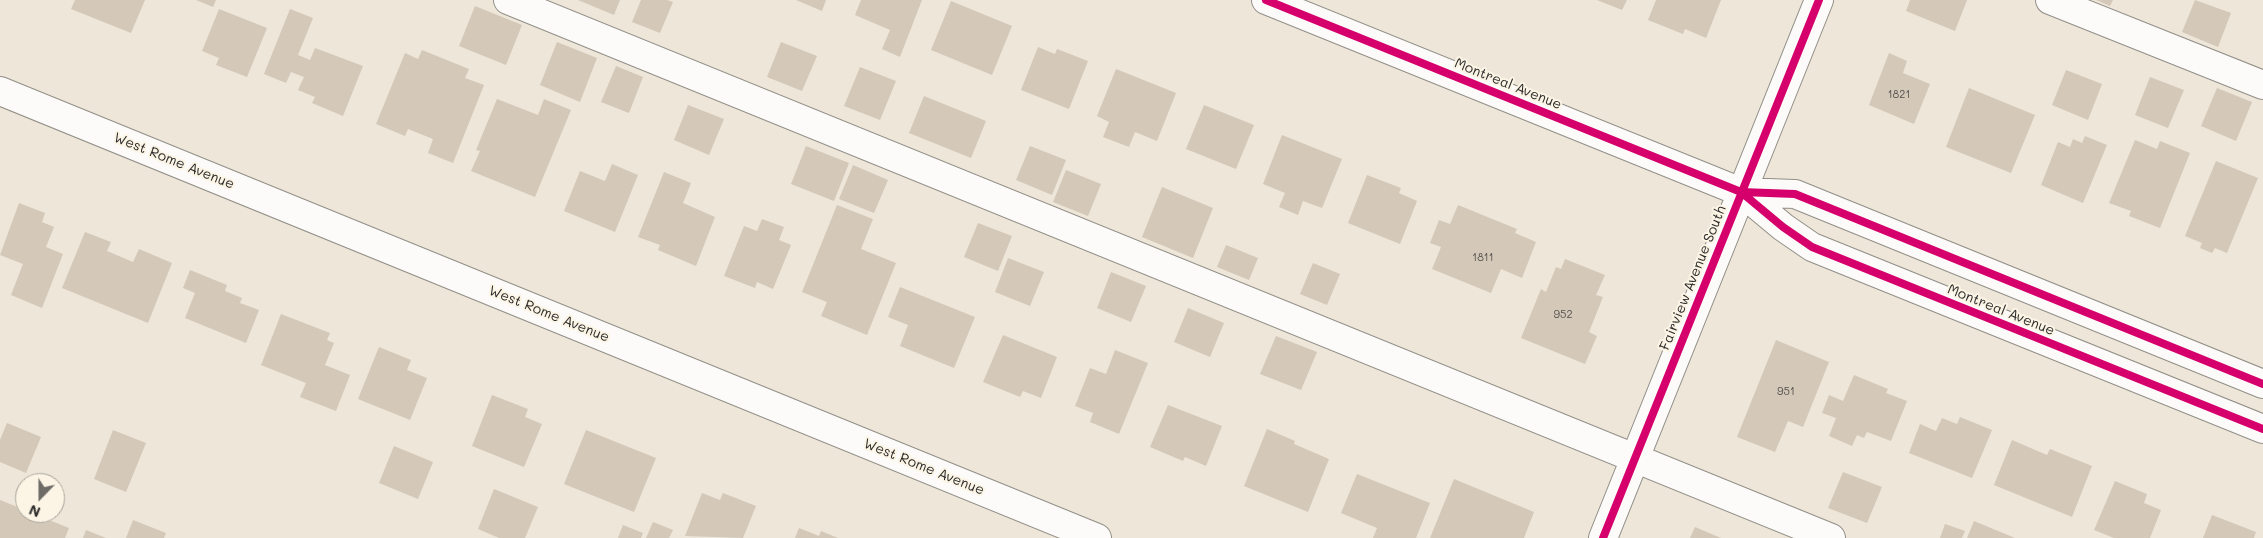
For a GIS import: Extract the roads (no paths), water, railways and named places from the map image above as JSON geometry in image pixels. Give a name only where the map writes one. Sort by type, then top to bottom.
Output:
[{"type":"street","points":[[508,0],[1831,538]]},
{"type":"street","name":"Montreal Avenue","points":[[1266,0],[1742,192],[1783,227],[1812,247],[2263,429]]},
{"type":"street","name":"Fairview Avenue South","points":[[1603,538],[1819,0]]},
{"type":"street","points":[[2050,0],[2263,85]]},
{"type":"street","name":"West Rome Avenue","points":[[0,91],[1097,538]]},
{"type":"street","name":"Montreal Avenue","points":[[1742,192],[1795,194],[2263,384]]}]
